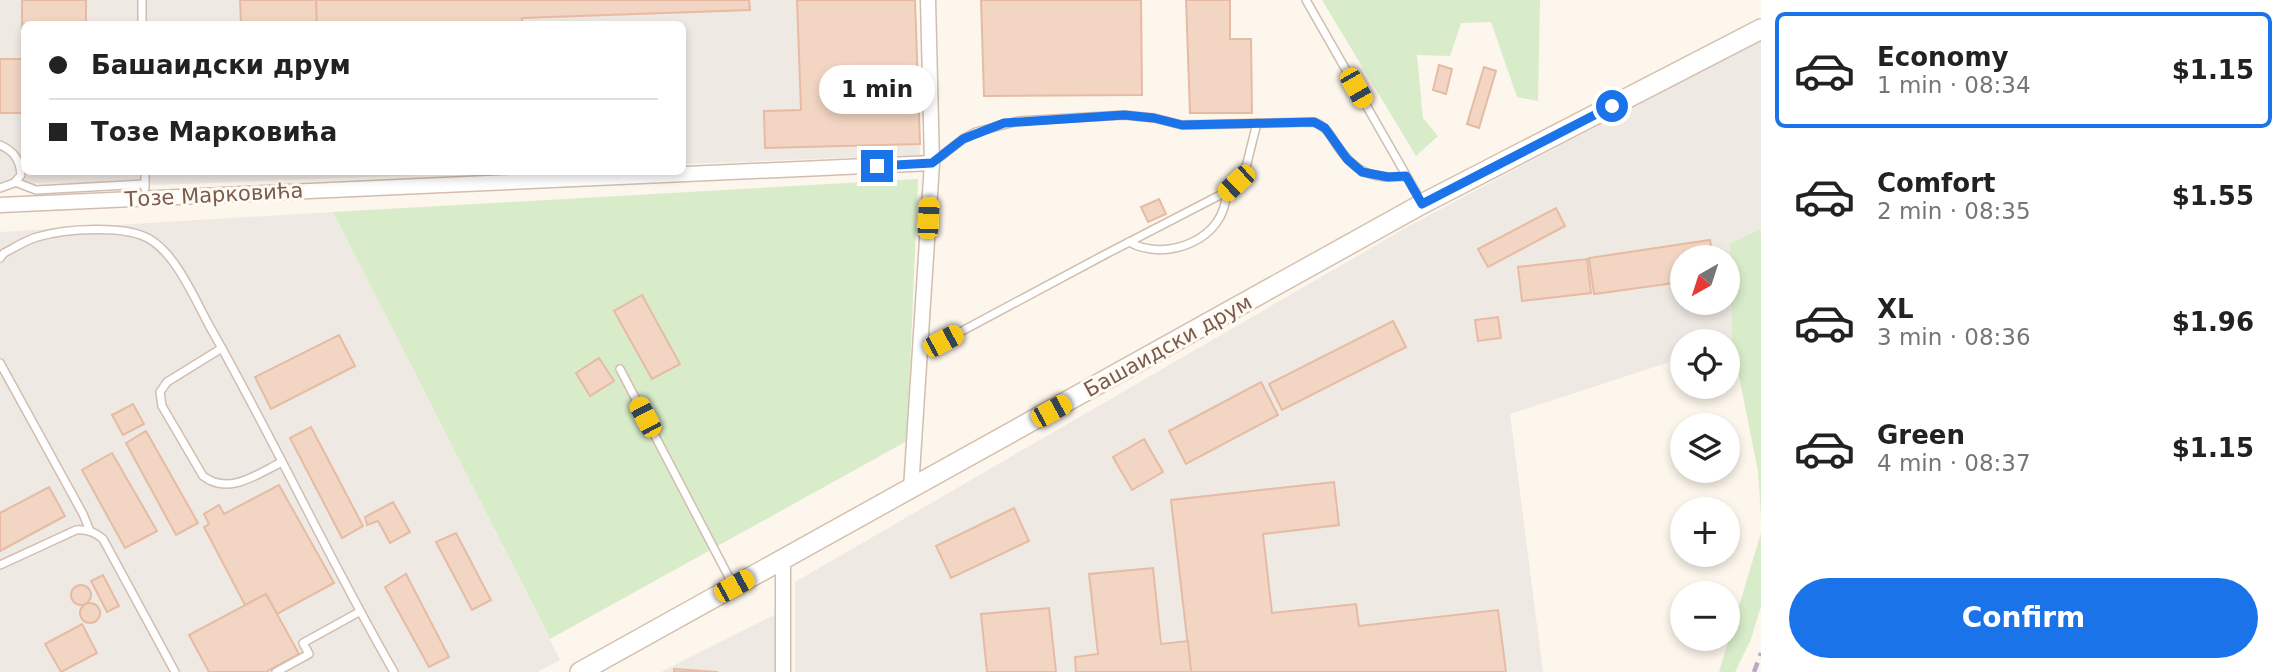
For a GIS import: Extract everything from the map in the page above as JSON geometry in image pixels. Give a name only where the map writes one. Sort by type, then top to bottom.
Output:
[{"type":"street","points":[[911,489],[932,163],[928,0]]},
{"type":"street","name":"Башаидски друм","points":[[580,672],[1422,204],[1761,29]]},
{"type":"street","name":"Тозе Марковића","points":[[686,172],[932,163]]},
{"type":"street","name":"Тозе Марковића","points":[[0,205],[145,191],[595,175]]},
{"type":"street","points":[[783,558],[783,672]]},
{"type":"lane","points":[[142,0],[142,21]]},
{"type":"lane","points":[[1306,0],[1422,204]]},
{"type":"lane","points":[[932,163],[976,132],[1018,121],[1124,115],[1154,118],[1182,125],[1314,122],[1325,128],[1347,159],[1362,172],[1388,177],[1406,176]]},
{"type":"lane","points":[[920,354],[1226,192],[1245,170],[1257,123]]},
{"type":"lane","points":[[0,145],[14,154],[20,163],[21,175],[15,182],[0,188]]},
{"type":"lane","points":[[15,182],[36,191],[145,191],[145,175]]},
{"type":"lane","points":[[1129,242],[1150,248],[1169,249],[1189,245],[1208,232],[1222,214],[1226,192]]},
{"type":"lane","points":[[0,258],[4,253],[37,237],[100,229],[129,231],[151,239],[170,256],[222,348],[359,611],[394,672]]},
{"type":"lane","points":[[222,348],[167,382],[160,392],[162,406],[203,476],[214,483],[228,485],[241,482],[282,462]]},
{"type":"lane","points":[[0,363],[90,531]]},
{"type":"lane","points":[[620,369],[734,586]]},
{"type":"lane","points":[[0,565],[76,530],[90,531],[103,539],[175,672]]},
{"type":"lane","points":[[276,672],[309,654],[303,643],[359,611]]},
{"type":"shaded area","points":[[0,0],[915,0],[920,155],[686,164],[686,21],[21,21],[21,175],[421,175],[157,185],[14,183],[0,186]]},
{"type":"shaded area","points":[[1761,39],[1761,229],[1730,245],[1670,245],[1670,315],[1731,315],[1732,329],[1670,329],[1670,362],[1510,414],[1543,672],[795,672],[795,582],[1409,226]]},
{"type":"shaded area","points":[[333,212],[560,660],[537,672],[0,672],[0,232]]},
{"type":"shaded area","points":[[778,613],[779,672],[661,672]]},
{"type":"green space","points":[[1322,0],[1540,0],[1538,101],[1517,97],[1491,22],[1461,23],[1450,56],[1417,55],[1423,118],[1438,136],[1416,156]]},
{"type":"green space","points":[[918,179],[907,441],[550,639],[333,212]]},
{"type":"green space","points":[[1761,229],[1761,517],[1758,471],[1740,381],[1740,329],[1732,329],[1731,315],[1740,315],[1740,245],[1730,243]]},
{"type":"green space","points":[[1761,533],[1761,606],[1751,639],[1735,672],[1719,672],[1725,651],[1740,651],[1740,602]]},
{"type":"building","points":[[22,0],[86,0],[86,21],[22,21]]},
{"type":"building","points":[[240,0],[316,0],[317,21],[241,21]]},
{"type":"building","points":[[316,0],[749,0],[750,10],[522,18],[522,21],[317,21]]},
{"type":"building","points":[[797,0],[915,0],[920,144],[765,148],[764,111],[801,110]]},
{"type":"building","points":[[981,0],[1141,0],[1142,95],[984,96]]},
{"type":"building","points":[[1186,0],[1230,0],[1230,39],[1251,39],[1252,113],[1190,113]]},
{"type":"building","points":[[0,59],[21,59],[21,113],[0,113]]},
{"type":"building","points":[[1439,65],[1452,69],[1446,94],[1433,90]]},
{"type":"building","points":[[1484,67],[1496,71],[1479,128],[1467,124]]},
{"type":"building","points":[[1159,199],[1166,214],[1148,222],[1141,207]]},
{"type":"building","points":[[1556,208],[1565,226],[1488,267],[1478,249]]},
{"type":"building","points":[[1710,240],[1711,245],[1676,245]]},
{"type":"building","points":[[1670,246],[1670,284],[1594,294],[1589,258]]},
{"type":"building","points":[[1587,259],[1591,293],[1522,301],[1518,267]]},
{"type":"building","points":[[642,295],[680,364],[652,379],[614,311]]},
{"type":"building","points":[[1498,317],[1501,338],[1478,341],[1475,320]]},
{"type":"building","points":[[1393,321],[1406,347],[1282,410],[1269,384]]},
{"type":"building","points":[[339,335],[355,366],[271,409],[255,377]]},
{"type":"building","points":[[599,358],[614,381],[590,396],[576,373]]},
{"type":"building","points":[[1261,382],[1278,415],[1186,464],[1169,431]]},
{"type":"building","points":[[133,404],[144,424],[123,435],[112,415]]},
{"type":"building","points":[[311,427],[363,526],[342,538],[290,438]]},
{"type":"building","points":[[146,431],[198,523],[176,535],[126,443]]},
{"type":"building","points":[[1144,439],[1163,472],[1132,490],[1113,457]]},
{"type":"building","points":[[112,453],[157,531],[125,548],[82,470]]},
{"type":"building","points":[[1334,482],[1339,525],[1263,534],[1272,613],[1356,604],[1359,626],[1498,610],[1506,672],[1191,672],[1171,500]]},
{"type":"building","points":[[279,485],[334,583],[277,614],[266,594],[245,605],[204,527],[209,524],[204,514],[219,505],[224,514]]},
{"type":"building","points":[[49,487],[65,516],[0,551],[0,513]]},
{"type":"building","points":[[393,502],[410,532],[390,543],[378,521],[367,525],[365,517]]},
{"type":"building","points":[[1014,508],[1029,541],[951,578],[936,546]]},
{"type":"building","points":[[456,533],[491,600],[472,610],[436,542]]},
{"type":"building","points":[[1153,568],[1161,644],[1188,641],[1191,672],[1076,672],[1075,657],[1098,654],[1089,574]]},
{"type":"building","points":[[406,574],[449,657],[429,667],[385,587]]},
{"type":"building","points":[[103,575],[119,606],[107,612],[91,581]]},
{"type":"building","points":[[81,585],[88,588],[91,595],[88,602],[81,605],[74,602],[71,595],[74,588]]},
{"type":"building","points":[[266,594],[299,654],[266,672],[209,672],[189,635]]},
{"type":"building","points":[[90,603],[97,606],[100,613],[97,620],[90,623],[83,620],[80,613],[83,606]]},
{"type":"building","points":[[1049,608],[1056,672],[987,672],[981,614]]},
{"type":"building","points":[[82,624],[97,653],[61,672],[45,644]]},
{"type":"building","points":[[674,669],[718,672],[674,672]]},
{"type":"railway","points":[[1754,672],[1761,653]]},
{"type":"route","points":[[877,166],[932,163],[976,132],[1018,121],[1124,115],[1154,118],[1182,125],[1308,121],[1325,128],[1347,159],[1362,172],[1375,176],[1406,176],[1422,204],[1612,106]]}]
